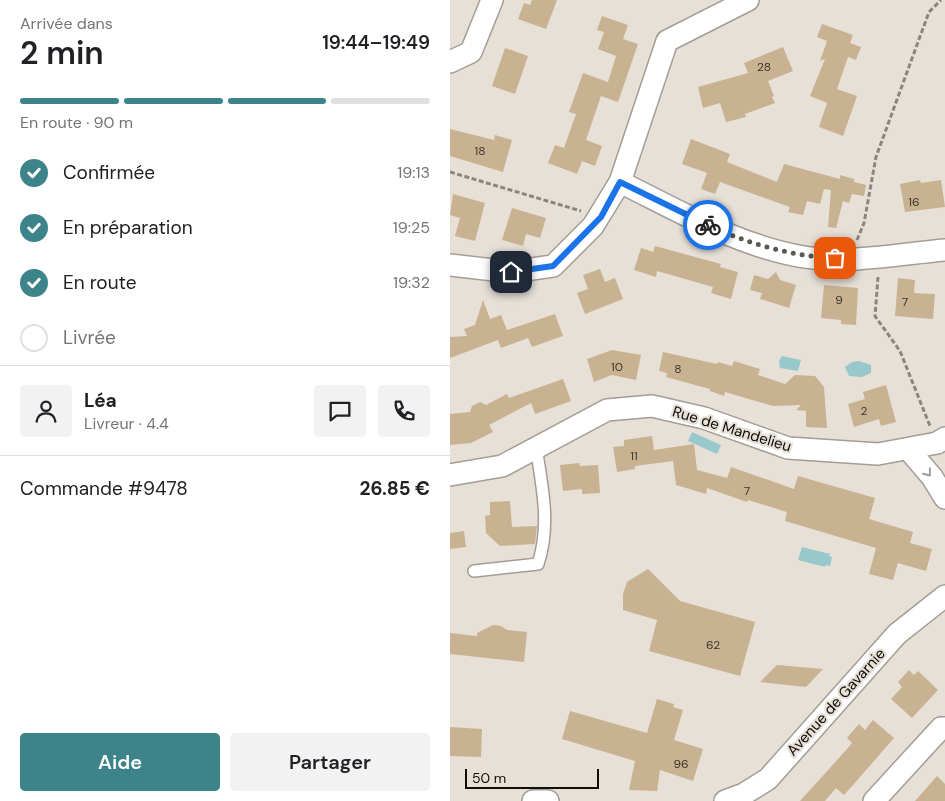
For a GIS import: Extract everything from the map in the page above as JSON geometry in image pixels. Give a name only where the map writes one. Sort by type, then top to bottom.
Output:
[{"type":"street","points":[[450,62],[471,52],[492,0]]},
{"type":"street","points":[[450,265],[511,272],[553,266],[601,217],[620,182],[667,41],[748,0]]},
{"type":"street","points":[[620,182],[733,237],[804,257],[850,258],[945,250]]},
{"type":"street","name":"Rue de Mandelieu","points":[[450,475],[502,466],[607,410],[652,406],[704,418],[788,448],[878,454],[909,450],[941,441]]},
{"type":"street","points":[[909,450],[932,477],[945,498]]},
{"type":"street","name":"Avenue de Gavarnie","points":[[725,801],[744,794],[768,779],[896,634],[945,596]]},
{"type":"street","points":[[874,801],[944,726]]},
{"type":"street","points":[[533,801],[548,801]]},
{"type":"lane","points":[[474,571],[538,564],[542,551],[546,517],[536,447]]},
{"type":"path","points":[[850,258],[864,223],[876,157],[928,12],[941,0]]},
{"type":"path","points":[[450,172],[601,217]]},
{"type":"path","points":[[878,256],[875,316],[900,351],[941,441]]},
{"type":"water","points":[[782,356],[801,360],[798,371],[780,368],[779,361]]},
{"type":"water","points":[[859,361],[871,365],[871,373],[862,377],[849,376],[845,367],[852,362]]},
{"type":"water","points":[[692,432],[721,445],[717,454],[688,441]]},
{"type":"water","points":[[802,547],[830,554],[829,556],[832,557],[830,566],[826,565],[825,567],[798,560]]},
{"type":"building","points":[[532,0],[557,0],[546,29],[518,19],[524,3],[530,5]]},
{"type":"building","points":[[602,16],[628,25],[623,39],[638,44],[618,102],[601,96],[586,140],[602,146],[595,166],[582,161],[577,174],[548,163],[555,145],[564,148],[576,114],[569,112],[583,73],[608,82],[616,56],[598,49],[604,32],[597,30]]},
{"type":"building","points":[[822,24],[853,35],[850,43],[861,47],[856,60],[848,57],[837,89],[857,96],[843,136],[819,127],[827,103],[810,96],[825,59],[820,61],[827,41],[817,37]]},
{"type":"building","points":[[783,47],[793,71],[768,81],[775,103],[745,114],[746,117],[726,122],[720,103],[703,108],[698,87],[748,73],[744,63]]},
{"type":"building","points":[[505,48],[528,56],[515,94],[492,86]]},
{"type":"building","points":[[450,129],[494,140],[495,135],[512,140],[503,172],[450,156]]},
{"type":"building","points":[[691,139],[730,154],[727,162],[777,182],[784,164],[840,179],[840,175],[854,179],[854,182],[866,185],[864,196],[852,194],[849,203],[843,201],[836,228],[828,227],[831,190],[824,189],[820,204],[807,201],[803,215],[788,212],[790,207],[720,182],[715,194],[701,189],[707,173],[682,164]]},
{"type":"building","points":[[920,180],[921,183],[941,180],[945,207],[905,212],[900,184]]},
{"type":"building","points":[[453,194],[485,203],[475,241],[455,236],[460,218],[450,215]]},
{"type":"building","points":[[512,208],[546,218],[540,238],[526,234],[523,246],[502,240]]},
{"type":"building","points":[[655,246],[721,264],[720,267],[738,272],[731,299],[711,293],[713,287],[657,271],[656,277],[634,270],[641,248],[653,252]]},
{"type":"building","points":[[600,269],[605,282],[615,278],[623,299],[585,314],[577,293],[588,289],[583,275]]},
{"type":"building","points":[[776,272],[780,280],[796,285],[789,308],[760,299],[762,293],[750,290],[754,275],[768,279]]},
{"type":"building","points":[[898,278],[915,280],[914,293],[935,294],[933,319],[895,316]]},
{"type":"building","points":[[824,285],[858,288],[856,325],[841,324],[841,320],[821,318]]},
{"type":"building","points":[[483,300],[490,319],[501,315],[507,330],[555,314],[563,336],[532,347],[528,338],[501,348],[498,340],[450,358],[450,337],[467,336],[464,329],[475,325]]},
{"type":"building","points":[[612,350],[641,355],[636,380],[612,375],[594,382],[587,359]]},
{"type":"building","points":[[663,352],[732,366],[734,361],[760,369],[758,375],[785,384],[795,375],[815,376],[824,387],[827,428],[806,427],[806,411],[796,410],[801,405],[773,406],[725,392],[724,396],[710,391],[710,389],[666,377],[667,373],[659,371]]},
{"type":"building","points":[[563,379],[571,401],[535,414],[531,403],[489,425],[493,432],[471,443],[450,445],[450,414],[470,412],[472,406],[480,402],[486,405],[507,394],[509,398]]},
{"type":"building","points":[[886,385],[896,422],[881,426],[879,419],[854,427],[848,404],[865,399],[863,392]]},
{"type":"building","points":[[652,436],[654,450],[694,444],[697,470],[727,478],[731,467],[794,489],[798,476],[875,498],[869,519],[913,532],[910,543],[932,549],[926,571],[898,563],[893,580],[869,574],[876,548],[785,521],[787,512],[748,500],[747,502],[707,488],[706,494],[676,485],[673,461],[635,466],[635,469],[617,472],[613,447],[624,446],[624,440]]},
{"type":"building","points":[[579,463],[580,466],[598,465],[600,493],[582,494],[582,489],[563,491],[560,465]]},
{"type":"building","points":[[510,501],[512,527],[537,526],[535,544],[500,546],[486,533],[485,516],[490,515],[490,502]]},
{"type":"building","points":[[464,531],[466,547],[450,549],[450,533]]},
{"type":"building","points":[[648,569],[680,601],[755,622],[740,676],[649,651],[657,620],[623,610],[623,594],[627,582]]},
{"type":"building","points":[[493,625],[501,626],[507,630],[527,632],[524,662],[450,654],[450,633],[477,636],[477,633]]},
{"type":"building","points":[[777,665],[823,669],[806,687],[760,682]]},
{"type":"building","points":[[909,670],[914,675],[918,671],[938,690],[912,718],[891,699],[902,687],[898,682]]},
{"type":"building","points":[[657,699],[674,704],[673,707],[683,710],[674,740],[703,749],[693,781],[660,770],[657,791],[629,790],[635,761],[562,739],[570,711],[647,733]]},
{"type":"building","points":[[873,720],[894,738],[844,795],[836,788],[825,801],[800,801],[852,743],[847,738],[859,724],[865,730]]},
{"type":"building","points":[[450,727],[482,729],[481,757],[450,756]]},
{"type":"building","points":[[937,776],[945,784],[945,801],[915,801]]},
{"type":"way so far","points":[[708,225],[733,237],[804,257],[835,258]]},
{"type":"route","points":[[511,272],[553,266],[594,226],[620,182],[708,225]]}]
